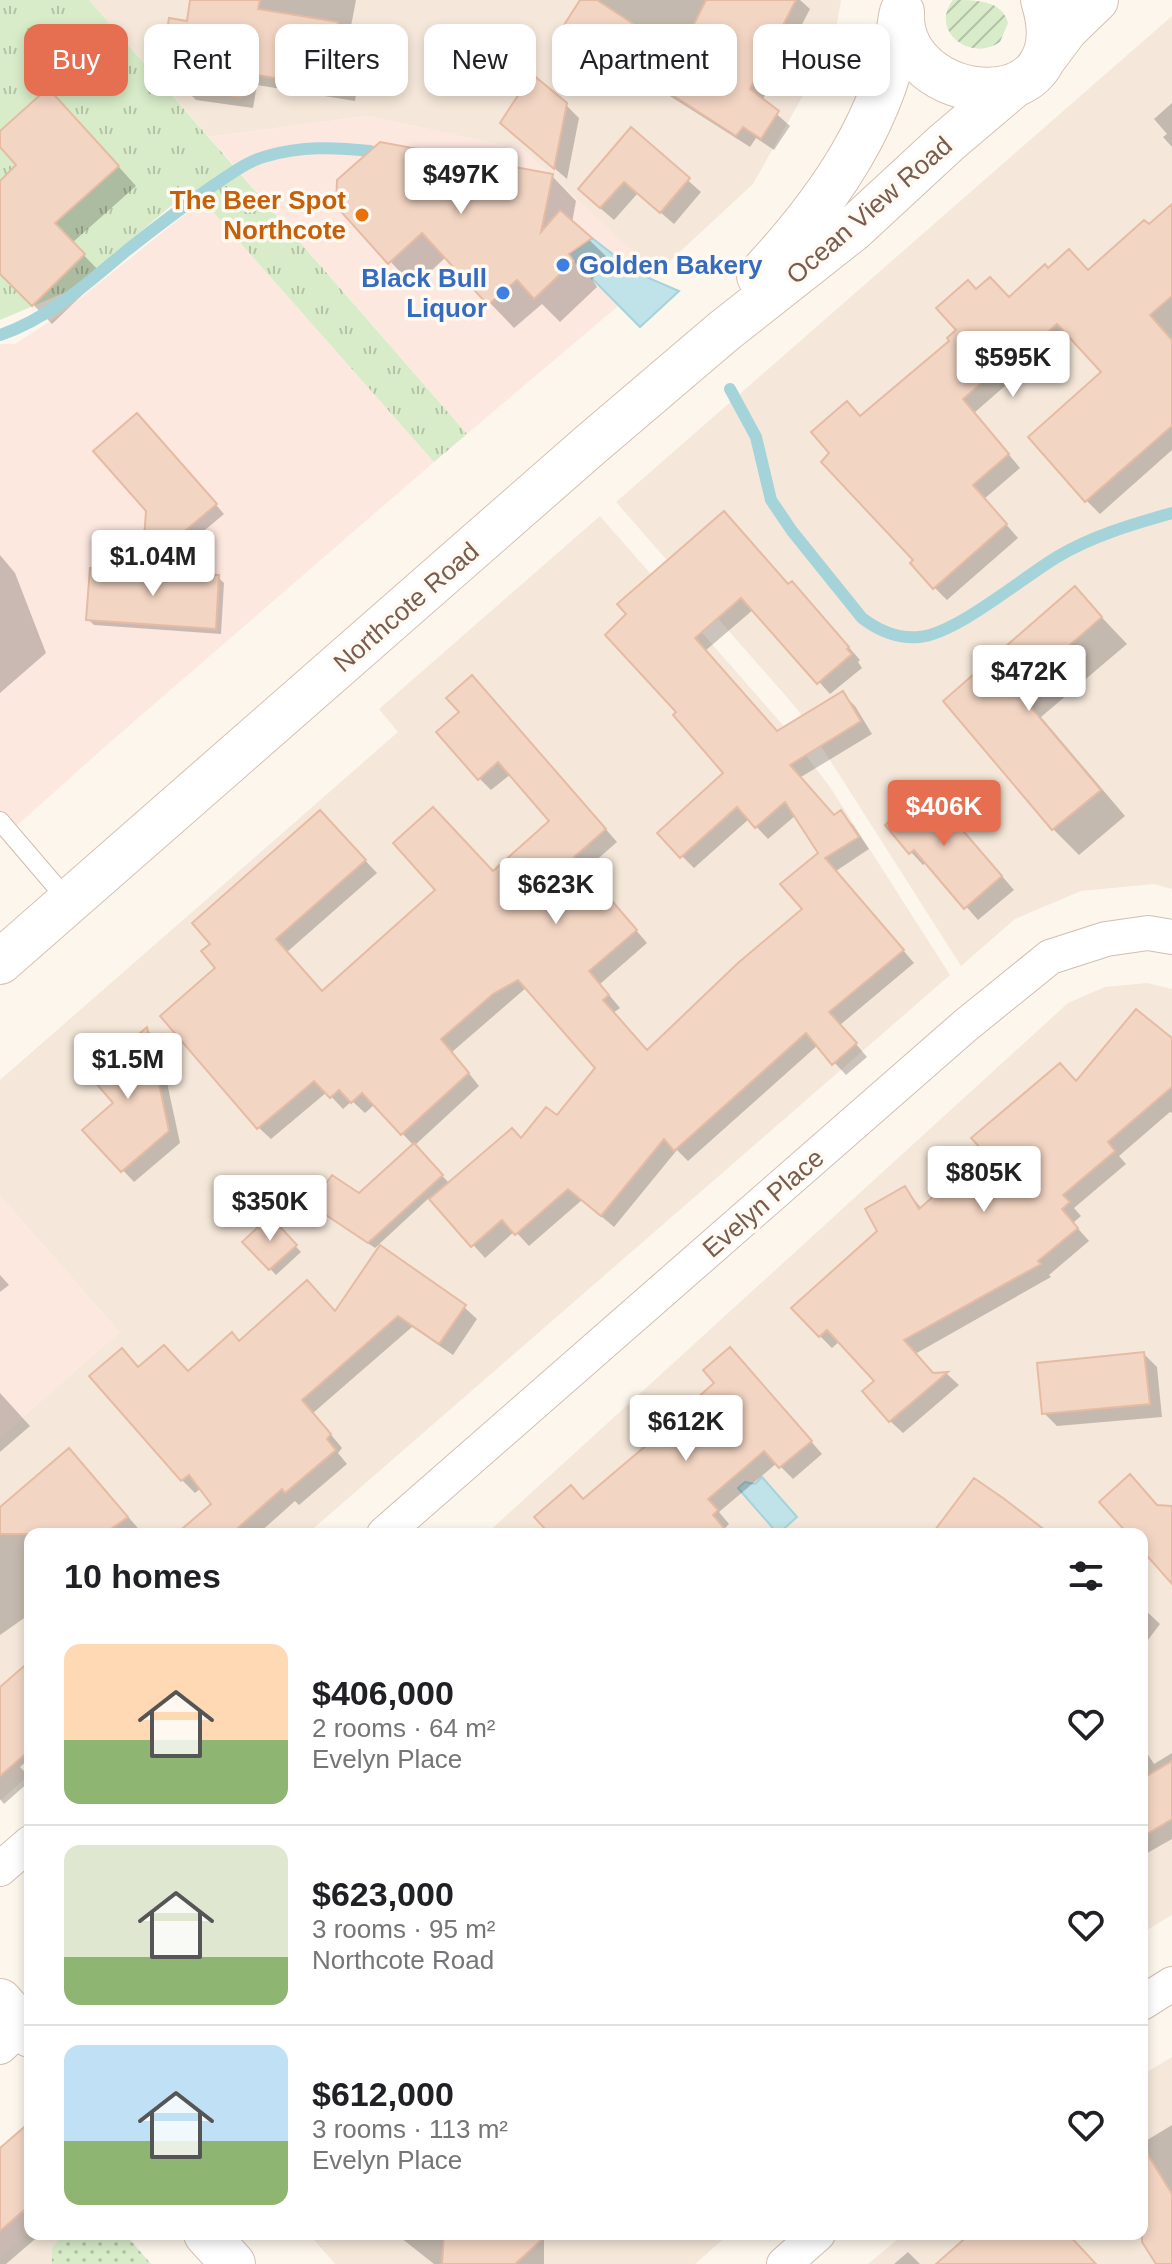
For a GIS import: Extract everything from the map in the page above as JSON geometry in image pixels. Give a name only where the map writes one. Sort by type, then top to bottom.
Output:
[{"type":"main road","points":[[903,8],[909,46],[916,56],[938,75],[975,91],[988,92],[1026,76],[1049,37],[1043,0]]},
{"type":"main road","name":"Ocean View Road","points":[[724,331],[852,230],[946,143],[1026,76],[1066,29],[1096,0]]},
{"type":"main road","name":"Northcote Road","points":[[0,962],[724,331],[745,292],[795,238],[825,199],[865,132],[897,52],[903,8]]},
{"type":"main road","points":[[211,2240],[233,2264]]},
{"type":"street","name":"Evelyn Place","points":[[391,1528],[966,1025],[1050,957],[1106,939],[1148,933],[1172,937]]},
{"type":"street","points":[[0,1869],[24,1848]]},
{"type":"street","points":[[1148,1999],[1172,1984]]},
{"type":"street","points":[[784,2264],[811,2240]]},
{"type":"lane","points":[[0,821],[70,903]]},
{"type":"shaded area","points":[[89,0],[841,0],[837,24],[753,24],[753,96],[803,96],[753,184],[656,274],[524,150],[367,116],[209,137],[173,96],[259,96],[259,24],[144,24],[144,63],[128,45],[128,24],[110,24]]},
{"type":"shaded area","points":[[1172,16],[1172,889],[1154,884],[1081,891],[1015,919],[961,966],[798,710],[616,502]]},
{"type":"shaded area","points":[[367,116],[524,150],[656,274],[467,434],[209,137]]},
{"type":"shaded area","points":[[203,200],[434,462],[12,830],[0,817],[0,344],[15,344],[58,316]]},
{"type":"shaded area","points":[[600,516],[782,724],[830,787],[950,975],[314,1528],[24,1528],[24,1779],[0,1801],[0,1437],[119,1332],[0,1196],[0,1080],[398,732],[379,709]]},
{"type":"shaded area","points":[[1147,983],[1172,989],[1172,1915],[1148,1929],[1148,1528],[493,1528],[1068,1003],[1105,987]]},
{"type":"shaded area","points":[[0,1196],[119,1332],[0,1437]]},
{"type":"shaded area","points":[[1172,2057],[1172,2264],[868,2264],[897,2240],[1148,2240],[1148,2071]]},
{"type":"shaded area","points":[[0,2151],[24,2178],[24,2236],[0,2258]]},
{"type":"shaded area","points":[[24,2236],[24,2240],[77,2240],[98,2264],[0,2264],[0,2258]]},
{"type":"shaded area","points":[[314,2240],[722,2240],[695,2264],[335,2264]]},
{"type":"green space","points":[[0,0],[89,0],[110,24],[24,24],[24,96],[128,96],[128,45],[144,63],[144,96],[173,96],[467,434],[434,462],[192,188],[73,289],[0,320]]},
{"type":"green space","points":[[953,0],[979,1],[1000,10],[1008,23],[1000,42],[977,49],[956,40],[946,22]]},
{"type":"green space","points":[[58,2240],[130,2240],[151,2264],[52,2264],[52,2248]]},
{"type":"water","points":[[592,238],[637,273],[679,291],[640,327],[569,255]]},
{"type":"water","points":[[762,1477],[797,1517],[785,1528],[773,1528],[738,1488],[745,1482],[755,1484]]},
{"type":"building","points":[[190,0],[260,0],[258,9],[338,22],[275,24],[275,78],[259,75],[259,24],[168,24],[169,18],[187,21]]},
{"type":"building","points":[[580,0],[597,0],[633,24],[565,24]]},
{"type":"building","points":[[706,0],[796,0],[784,24],[753,24],[753,83],[750,89],[753,96],[759,96],[779,111],[761,139],[743,127],[736,136],[674,96],[737,96],[737,24],[694,24]]},
{"type":"building","points":[[536,77],[552,91],[552,96],[559,96],[567,103],[554,169],[500,123],[518,96],[536,96]]},
{"type":"building","points":[[39,96],[55,96],[119,166],[55,223],[85,254],[32,306],[0,274],[0,181],[16,165],[0,147],[0,131]]},
{"type":"building","points":[[631,127],[690,178],[660,213],[624,182],[600,208],[578,189]]},
{"type":"building","points":[[380,142],[553,174],[541,232],[560,210],[592,238],[569,254],[574,261],[534,299],[517,280],[488,305],[422,233],[388,264],[336,206],[337,180]]},
{"type":"building","points":[[1172,204],[1172,296],[1150,315],[1172,340],[1172,426],[1085,502],[1028,437],[1101,372],[1057,324],[1012,364],[1008,359],[963,399],[1009,454],[973,485],[1007,524],[933,589],[910,563],[913,560],[821,462],[829,453],[811,432],[847,401],[860,416],[949,341],[947,338],[956,330],[936,308],[968,280],[976,289],[990,277],[1009,297],[1045,264],[1048,268],[1069,249],[1088,270],[1144,220],[1149,224]]},
{"type":"building","points":[[137,413],[217,504],[142,567],[146,511],[93,451]]},
{"type":"building","points":[[724,511],[788,584],[792,581],[852,654],[817,684],[741,598],[695,638],[777,731],[843,691],[861,721],[790,765],[834,815],[841,810],[859,837],[825,858],[904,950],[829,1012],[857,1043],[832,1065],[806,1033],[674,1151],[664,1139],[601,1216],[568,1189],[515,1235],[502,1220],[471,1247],[429,1199],[512,1128],[521,1138],[546,1107],[557,1115],[595,1068],[518,980],[493,994],[441,1039],[469,1073],[401,1135],[362,1093],[351,1103],[339,1090],[330,1098],[314,1081],[257,1129],[160,1016],[215,968],[201,951],[210,944],[192,923],[320,810],[366,860],[276,939],[322,991],[435,890],[393,843],[433,807],[493,871],[549,821],[498,762],[478,780],[436,732],[459,712],[446,698],[472,675],[606,829],[574,857],[637,930],[589,971],[609,995],[603,1000],[647,1050],[738,963],[802,909],[780,884],[818,853],[785,802],[755,828],[737,807],[680,858],[657,833],[723,773],[673,715],[676,712],[605,635],[626,614],[617,604]]},
{"type":"building","points":[[90,568],[219,575],[216,629],[86,620]]},
{"type":"building","points":[[1075,586],[1102,617],[1017,691],[1101,790],[1052,830],[943,701]]},
{"type":"building","points":[[927,789],[1002,876],[964,909],[914,850],[909,854],[885,825]]},
{"type":"building","points":[[1136,1009],[1172,1038],[1172,1087],[1108,1142],[1115,1151],[1063,1195],[1070,1202],[1062,1209],[1078,1228],[1038,1261],[1041,1264],[904,1340],[933,1373],[948,1372],[889,1422],[862,1391],[874,1381],[827,1330],[819,1337],[791,1308],[877,1231],[865,1209],[905,1186],[919,1209],[984,1152],[971,1138],[1060,1063],[1076,1081]]},
{"type":"building","points":[[147,1027],[169,1131],[121,1172],[82,1130],[113,1103],[83,1068],[118,1038],[125,1046]]},
{"type":"building","points":[[414,1143],[443,1175],[368,1243],[311,1205],[332,1175],[359,1193]]},
{"type":"building","points":[[270,1216],[297,1245],[269,1270],[242,1242]]},
{"type":"building","points":[[380,1245],[466,1305],[439,1344],[398,1316],[302,1400],[331,1434],[327,1439],[336,1450],[285,1493],[282,1489],[238,1528],[183,1528],[211,1504],[189,1475],[181,1481],[89,1376],[122,1348],[138,1367],[164,1345],[188,1371],[232,1332],[239,1341],[307,1280],[335,1311]]},
{"type":"building","points":[[730,1347],[812,1441],[779,1468],[764,1451],[708,1499],[718,1510],[713,1515],[724,1528],[544,1528],[534,1517],[571,1485],[583,1499],[688,1410],[686,1408],[714,1383],[703,1370]]},
{"type":"building","points":[[1144,1352],[1150,1404],[1042,1414],[1037,1363]]},
{"type":"building","points":[[69,1448],[128,1517],[112,1528],[24,1528],[24,1534],[0,1534],[0,1507]]},
{"type":"building","points":[[1130,1474],[1157,1505],[1172,1506],[1172,1584],[1148,1557],[1148,1528],[1123,1528],[1099,1502]]},
{"type":"building","points":[[974,1478],[1042,1528],[936,1528]]},
{"type":"building","points":[[24,1666],[24,1755],[0,1776],[0,1687]]},
{"type":"building","points":[[1172,1761],[1172,1819],[1148,1833],[1148,1775]]},
{"type":"building","points":[[24,2127],[24,2210],[0,2231],[0,2148]]},
{"type":"building","points":[[1148,2155],[1172,2194],[1172,2264],[1156,2264],[1142,2242],[1148,2240]]},
{"type":"building","points":[[444,2240],[541,2240],[515,2264],[442,2264]]},
{"type":"building","points":[[963,2240],[1074,2240],[1096,2264],[936,2264]]},
{"type":"waterway","points":[[0,335],[35,320],[67,299],[181,209],[253,161],[305,149],[370,151]]},
{"type":"waterway","points":[[730,389],[756,437],[771,500],[862,618],[896,635],[919,637],[934,634],[970,616],[1070,550],[1113,531],[1172,513]]},
{"type":"place","name":"The Beer Spot Northcote","points":[[362,215]]},
{"type":"place","name":"Golden Bakery","points":[[563,265]]},
{"type":"place","name":"Black Bull Liquor","points":[[503,293]]}]
